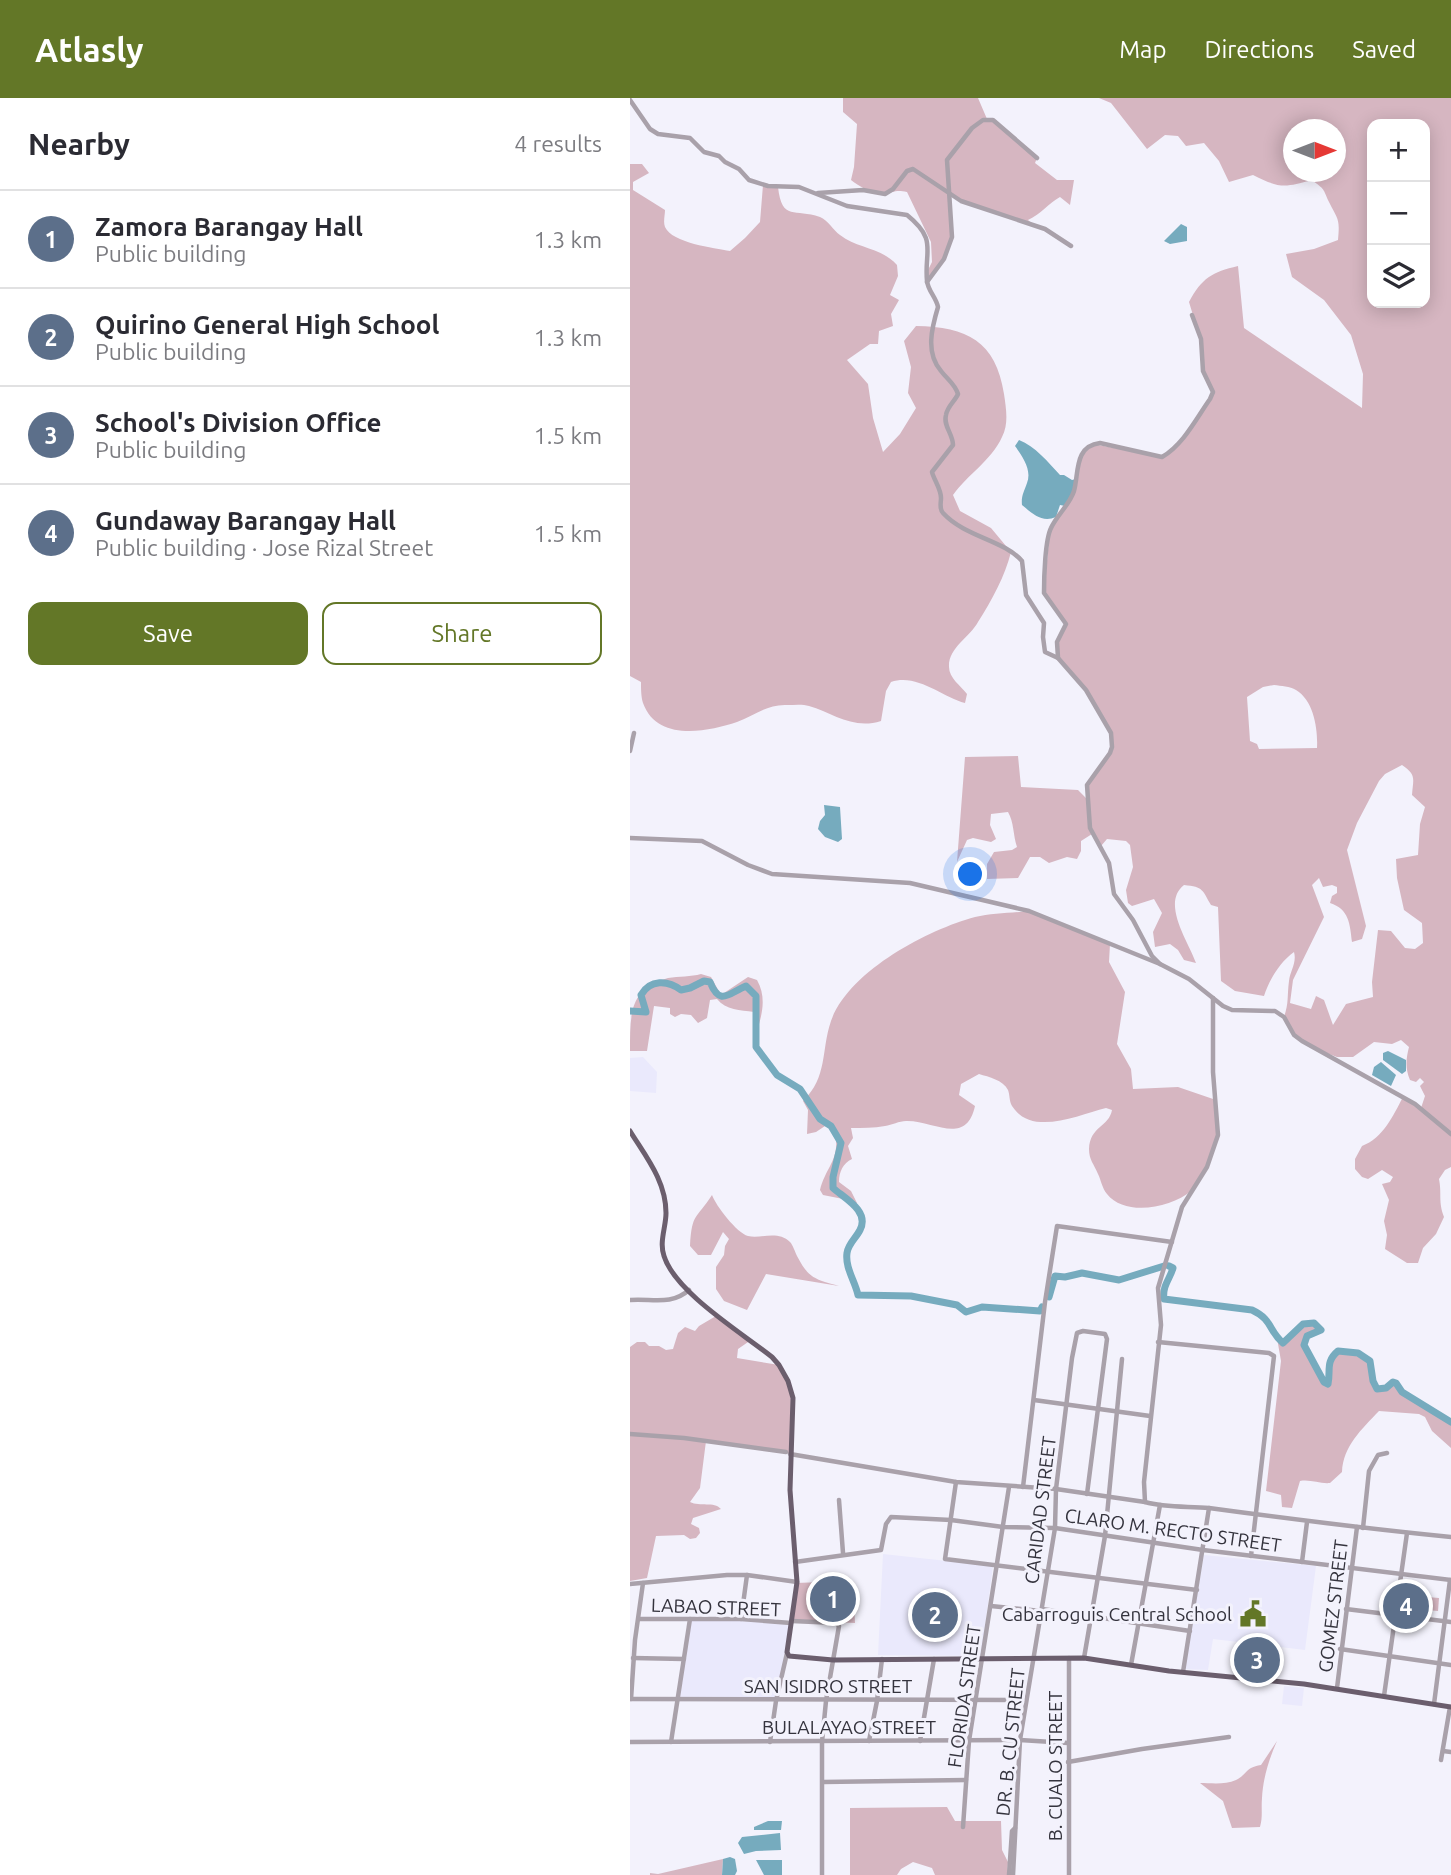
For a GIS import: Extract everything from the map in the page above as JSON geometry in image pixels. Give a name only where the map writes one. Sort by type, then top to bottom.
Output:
[{"type":"main road","points":[[630,1131],[652,1164],[665,1197],[662,1247],[671,1271],[716,1316],[779,1365],[792,1389],[788,1453],[797,1582],[787,1652],[793,1658],[1084,1658],[1183,1672],[1337,1688],[1450,1707]]},
{"type":"street","points":[[630,100],[650,129],[657,134],[690,138],[704,152],[719,156],[739,169],[749,180],[768,186],[799,187],[847,206],[907,215],[919,227],[929,245],[927,283],[938,307],[931,326],[934,363],[956,387],[958,394],[946,415],[953,445],[932,472],[941,496],[942,513],[956,526],[1012,552],[1022,561],[1026,595],[1044,623],[1045,652],[1058,658],[1086,690],[1111,733],[1112,747],[1087,785],[1090,828],[1109,863],[1114,894],[1133,920],[1152,956],[1160,964]]},
{"type":"street","points":[[927,283],[950,247],[952,237],[947,160],[964,135],[983,120],[993,120],[1037,158]]},
{"type":"street","points":[[817,193],[863,190],[885,194],[894,189],[909,169],[937,183],[950,196],[1009,219],[1045,229],[1071,246]]},
{"type":"street","points":[[1058,658],[1057,642],[1066,624],[1044,593],[1050,529],[1074,493],[1076,468],[1093,444],[1100,443],[1162,457],[1172,452],[1210,399],[1213,392],[1203,371],[1201,339],[1192,315]]},
{"type":"street","points":[[630,751],[634,733]]},
{"type":"street","points":[[630,838],[702,841],[772,874],[812,878],[866,878],[910,883],[1029,911],[1160,964],[1189,979],[1232,1010],[1275,1011],[1284,1017],[1294,1035],[1302,1041],[1415,1104],[1451,1134]]},
{"type":"street","points":[[1145,1502],[1144,1482],[1162,1317],[1158,1288],[1182,1207],[1207,1167],[1218,1135],[1213,1072],[1213,998]]},
{"type":"street","points":[[1023,1487],[1057,1226],[1172,1242]]},
{"type":"street","points":[[630,1300],[665,1301],[682,1296],[688,1290]]},
{"type":"street","name":"CARIDAD STREET","points":[[1033,1658],[1055,1528],[1056,1489],[1079,1332],[1105,1334],[1107,1339],[1097,1409]]},
{"type":"street","points":[[1158,1342],[1274,1356],[1251,1556]]},
{"type":"street","points":[[1084,1658],[1105,1535],[1122,1359]]},
{"type":"street","points":[[1034,1400],[1151,1416]]},
{"type":"street","points":[[1087,1494],[1097,1409]]},
{"type":"street","points":[[630,1434],[688,1438],[956,1482],[1056,1489],[1160,1505],[1209,1508],[1256,1516],[1451,1538]]},
{"type":"street","points":[[1363,1528],[1369,1471],[1378,1455],[1387,1453]]},
{"type":"street","points":[[956,1482],[945,1559],[1197,1590]]},
{"type":"street","name":"FLORIDA STREET","points":[[962,1827],[969,1741],[1009,1487]]},
{"type":"street","points":[[795,1562],[844,1553],[839,1500]]},
{"type":"street","points":[[1131,1665],[1160,1505]]},
{"type":"street","points":[[1183,1672],[1209,1508]]},
{"type":"street","name":"CLARO M. RECTO STREET","points":[[844,1553],[881,1550],[886,1524],[891,1517],[951,1520],[1003,1527],[1055,1528],[1203,1550],[1451,1580]]},
{"type":"street","points":[[1302,1562],[1307,1522]]},
{"type":"street","name":"GOMEZ STREET","points":[[1337,1688],[1357,1527]]},
{"type":"street","points":[[1384,1696],[1407,1533]]},
{"type":"street","points":[[630,1584],[747,1576],[797,1582]]},
{"type":"street","points":[[741,1619],[747,1576]]},
{"type":"street","points":[[1434,1703],[1448,1621],[1451,1580]]},
{"type":"street","points":[[630,1699],[643,1583]]},
{"type":"street","points":[[991,1606],[1042,1610],[1190,1631]]},
{"type":"street","points":[[1346,1609],[1448,1621]]},
{"type":"street","name":"LABAO STREET","points":[[639,1619],[741,1619],[838,1624],[833,1660]]},
{"type":"street","points":[[671,1742],[690,1619]]},
{"type":"street","points":[[1340,1649],[1451,1665]]},
{"type":"street","points":[[770,1742],[787,1652]]},
{"type":"street","name":"B. CUALO STREET","points":[[1069,1657],[1069,1875]]},
{"type":"street","points":[[633,1658],[684,1659]]},
{"type":"street","points":[[920,1741],[934,1658]]},
{"type":"street","name":"DR. B. CU STREET","points":[[1011,1875],[1020,1740],[1033,1658]]},
{"type":"street","points":[[869,1741],[882,1659]]},
{"type":"street","points":[[822,1875],[822,1742],[833,1660]]},
{"type":"street","name":"SAN ISIDRO STREET","points":[[630,1699],[1026,1700]]},
{"type":"street","points":[[1441,1760],[1450,1707]]},
{"type":"street","points":[[1068,1762],[1229,1737]]},
{"type":"street","name":"BULALAYAO STREET","points":[[630,1742],[1020,1740],[1069,1743]]},
{"type":"street","points":[[1443,1751],[1451,1752]]},
{"type":"street","points":[[823,1782],[966,1780]]},
{"type":"shaded area","points":[[843,98],[978,98],[987,119],[993,120],[1037,158],[1035,163],[1057,180],[1074,180],[1070,205],[1060,197],[1028,220],[1034,225],[950,196],[950,247],[927,283],[927,272],[932,262],[931,242],[907,192],[875,192],[851,180],[857,124],[843,112]]},
{"type":"shaded area","points":[[1099,98],[1451,98],[1451,1167],[1445,1170],[1439,1179],[1444,1217],[1436,1234],[1423,1248],[1418,1263],[1407,1263],[1385,1249],[1387,1235],[1384,1221],[1389,1200],[1382,1184],[1390,1182],[1393,1177],[1382,1170],[1368,1179],[1355,1169],[1355,1159],[1362,1146],[1382,1132],[1403,1097],[1421,1108],[1425,1096],[1420,1086],[1424,1082],[1420,1078],[1416,1082],[1410,1080],[1406,1064],[1409,1047],[1401,1040],[1392,1044],[1374,1042],[1353,1057],[1337,1057],[1311,1047],[1294,1035],[1284,1017],[1295,960],[1294,952],[1276,972],[1264,996],[1235,991],[1221,981],[1218,907],[1211,905],[1199,888],[1184,885],[1175,902],[1178,922],[1196,963],[1184,960],[1170,944],[1155,947],[1153,932],[1162,913],[1154,899],[1132,906],[1128,903],[1126,890],[1133,867],[1130,845],[1126,841],[1107,839],[1101,846],[1092,834],[1081,841],[1081,851],[1077,859],[1067,857],[1049,863],[1040,857],[1030,857],[1018,878],[987,879],[987,864],[994,852],[1017,847],[1008,812],[991,814],[990,825],[996,839],[991,842],[973,838],[967,840],[957,862],[965,757],[1018,756],[1021,787],[1078,790],[1087,799],[1087,785],[1112,747],[1112,739],[1093,700],[1058,658],[1056,649],[1066,624],[1044,593],[1050,529],[1074,493],[1081,457],[1093,444],[1162,457],[1179,443],[1213,392],[1203,371],[1202,345],[1189,302],[1198,287],[1214,274],[1238,266],[1244,328],[1362,408],[1363,374],[1351,335],[1324,300],[1292,277],[1286,254],[1314,249],[1338,240],[1338,220],[1323,190],[1314,182],[1346,182],[1346,119],[1283,119],[1283,182],[1304,182],[1295,184],[1282,185],[1253,175],[1229,182],[1219,161],[1204,143],[1186,146],[1178,136],[1165,135],[1147,149],[1111,103]],"holes":[[[1274,685],[1296,690],[1307,701],[1314,716],[1317,748],[1259,749],[1257,744],[1250,741],[1247,697],[1263,687]],[[1402,765],[1413,778],[1412,795],[1425,807],[1420,824],[1418,855],[1396,859],[1397,878],[1404,910],[1422,923],[1423,943],[1415,949],[1405,948],[1391,931],[1378,930],[1372,982],[1373,997],[1346,1004],[1333,1025],[1324,1000],[1316,996],[1311,1009],[1290,1003],[1293,980],[1324,917],[1312,885],[1319,878],[1323,887],[1337,887],[1337,893],[1332,896],[1330,903],[1345,913],[1352,942],[1362,939],[1366,926],[1347,850],[1357,823],[1379,781],[1385,774]]]},
{"type":"shaded area","points":[[630,164],[642,164],[649,173],[633,182],[633,190],[665,210],[665,227],[669,233],[684,241],[730,251],[760,222],[763,185],[778,187],[783,205],[791,212],[823,218],[847,240],[884,255],[897,265],[898,276],[890,295],[899,300],[891,314],[893,326],[879,331],[878,344],[870,344],[847,360],[868,384],[873,418],[883,452],[900,434],[916,408],[908,393],[911,367],[904,341],[916,326],[964,334],[986,349],[994,361],[1005,399],[1006,427],[992,453],[953,495],[960,511],[991,528],[1011,552],[1002,579],[988,605],[950,660],[951,675],[967,694],[965,703],[920,683],[901,680],[891,682],[886,691],[881,721],[871,723],[844,720],[801,705],[774,706],[737,722],[698,731],[671,729],[659,724],[650,715],[642,701],[641,682],[630,676]]},
{"type":"shaded area","points":[[1029,911],[1110,944],[1109,962],[1125,992],[1117,1044],[1131,1069],[1133,1089],[1178,1087],[1216,1100],[1217,1137],[1214,1152],[1197,1184],[1191,1191],[1172,1202],[1148,1208],[1125,1206],[1115,1201],[1104,1189],[1089,1149],[1090,1141],[1112,1110],[1106,1108],[1056,1121],[1031,1120],[1012,1106],[1008,1090],[1003,1084],[979,1074],[961,1084],[959,1095],[975,1106],[971,1118],[964,1126],[947,1128],[906,1121],[881,1127],[851,1128],[853,1138],[848,1146],[852,1159],[842,1168],[839,1182],[851,1191],[857,1203],[850,1205],[843,1199],[823,1195],[820,1190],[835,1155],[834,1130],[825,1126],[807,1134],[808,1110],[803,1101],[817,1082],[831,1021],[840,1003],[854,985],[913,942],[975,917]]},
{"type":"shaded area","points":[[701,974],[711,977],[721,995],[748,977],[757,980],[763,1000],[756,1034],[754,1012],[729,1007],[717,999],[710,1000],[707,1018],[698,1023],[691,1015],[681,1014],[675,1017],[670,1014],[670,1008],[654,1006],[647,1051],[630,1051],[632,1013],[639,995],[646,988],[668,978]]},
{"type":"shaded area","points":[[643,1057],[657,1072],[656,1093],[630,1091],[630,1058]]},
{"type":"shaded area","points":[[712,1195],[727,1218],[743,1234],[785,1238],[791,1243],[809,1274],[839,1286],[766,1274],[747,1310],[724,1301],[716,1289],[716,1267],[724,1255],[729,1239],[723,1232],[711,1255],[698,1255],[690,1246],[696,1217]]},
{"type":"shaded area","points":[[716,1316],[751,1340],[738,1349],[737,1358],[779,1365],[791,1389],[790,1454],[753,1446],[706,1441],[700,1488],[690,1502],[715,1505],[721,1509],[693,1518],[691,1524],[699,1528],[700,1533],[696,1538],[690,1539],[684,1535],[656,1536],[647,1578],[630,1581],[630,1347],[637,1342],[645,1342],[649,1346],[673,1349],[678,1333],[685,1327],[695,1331]]},
{"type":"shaded area","points":[[1314,1323],[1321,1330],[1307,1336],[1304,1345],[1324,1382],[1328,1383],[1330,1362],[1338,1351],[1358,1353],[1370,1361],[1373,1382],[1377,1389],[1396,1383],[1402,1392],[1451,1422],[1451,1448],[1432,1431],[1425,1417],[1419,1414],[1379,1411],[1350,1446],[1342,1472],[1330,1483],[1300,1481],[1292,1508],[1282,1507],[1281,1495],[1266,1491],[1281,1361],[1277,1338],[1283,1343],[1303,1324]]},
{"type":"shaded area","points":[[883,1554],[993,1566],[981,1656],[878,1655]]},
{"type":"shaded area","points":[[1204,1555],[1316,1566],[1305,1650],[1213,1639],[1208,1670],[1184,1669]]},
{"type":"shaded area","points":[[853,1581],[855,1623],[793,1620],[795,1583]]},
{"type":"shaded area","points":[[1416,1596],[1439,1598],[1438,1611],[1415,1609]]},
{"type":"shaded area","points":[[690,1619],[791,1623],[776,1701],[677,1699]]},
{"type":"shaded area","points":[[1284,1686],[1304,1688],[1302,1706],[1282,1704]]},
{"type":"shaded area","points":[[1277,1741],[1265,1776],[1260,1827],[1232,1828],[1223,1801],[1200,1783],[1232,1782],[1240,1778],[1252,1768],[1261,1765]]},
{"type":"shaded area","points":[[947,1807],[955,1821],[1001,1821],[1002,1850],[1008,1862],[1007,1875],[935,1875],[932,1868],[913,1862],[901,1869],[897,1875],[850,1875],[850,1808]]},
{"type":"shaded area","points":[[723,1859],[722,1875],[650,1875],[650,1873],[658,1874]]},
{"type":"water","points":[[1181,224],[1187,227],[1187,241],[1170,244],[1164,241]]},
{"type":"water","points":[[1019,440],[1036,450],[1060,475],[1076,479],[1074,493],[1065,506],[1060,505],[1056,517],[1042,518],[1022,505],[1028,468],[1015,446]]},
{"type":"water","points":[[824,805],[840,807],[842,839],[838,842],[825,837],[818,829],[825,815]]},
{"type":"water","points":[[1388,1051],[1406,1060],[1406,1071],[1402,1074],[1383,1060],[1383,1053]]},
{"type":"water","points":[[1381,1062],[1396,1075],[1391,1086],[1372,1075],[1374,1067]]},
{"type":"water","points":[[768,1821],[782,1821],[781,1830],[754,1830],[754,1827]]},
{"type":"water","points":[[780,1833],[781,1850],[744,1854],[738,1843],[742,1837]]},
{"type":"water","points":[[723,1859],[735,1859],[737,1871],[735,1875],[722,1875]]},
{"type":"water","points":[[756,1860],[782,1860],[782,1875],[764,1875]]},
{"type":"waterway","points":[[630,1011],[646,1012],[641,995],[649,986],[660,983],[671,984],[681,990],[704,981],[710,982],[721,996],[746,986],[756,996],[756,1047],[777,1075],[800,1089],[820,1119],[831,1126],[841,1143],[833,1188],[854,1206],[862,1217],[860,1230],[847,1253],[849,1269],[858,1295],[911,1296],[957,1305],[966,1312],[982,1307],[1040,1311],[1042,1307]]},
{"type":"waterway","points":[[1049,1297],[1055,1276],[1082,1273],[1119,1280],[1164,1266]]},
{"type":"waterway","points":[[1169,1266],[1173,1268],[1165,1286],[1164,1299],[1252,1310],[1267,1321],[1283,1343],[1303,1324],[1314,1323],[1321,1330],[1307,1336],[1304,1345],[1324,1382],[1328,1384],[1330,1363],[1338,1351],[1358,1353],[1370,1361],[1377,1389],[1396,1383],[1402,1392],[1451,1422]]},
{"type":"place","name":"Zamora Barangay Hall","points":[[833,1599]]},
{"type":"place","name":"Gundaway Barangay Hall","points":[[1406,1606]]},
{"type":"place","name":"Cabarroguis Central School","points":[[1253,1614]]},
{"type":"place","name":"Quirino General High School","points":[[935,1615]]},
{"type":"place","name":"School's Division Office","points":[[1257,1660]]}]
